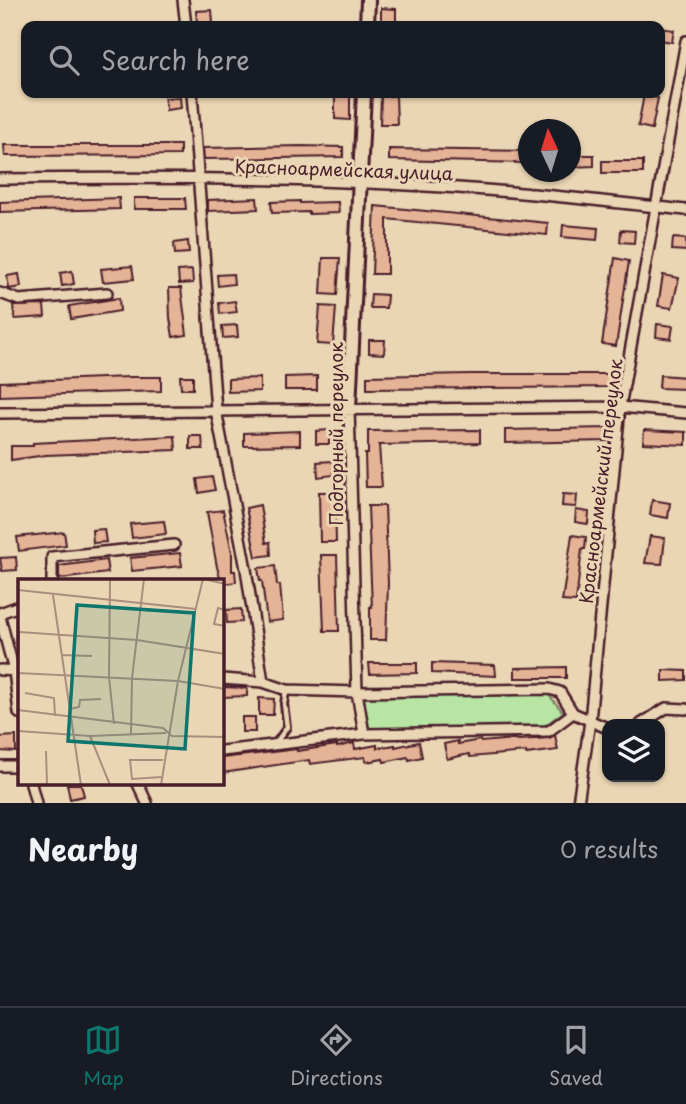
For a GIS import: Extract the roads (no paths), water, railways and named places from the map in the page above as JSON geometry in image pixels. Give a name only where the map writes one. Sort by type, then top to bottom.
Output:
[{"type":"main road","points":[[367,21],[368,0]]},
{"type":"main road","name":"Подгорный переулок","points":[[349,408],[364,98]]},
{"type":"street","points":[[184,0],[186,21]]},
{"type":"street","name":"Красноармейский переулок","points":[[578,803],[590,721],[620,407],[686,41]]},
{"type":"street","points":[[192,98],[216,410],[246,569],[263,682]]},
{"type":"street","name":"Красноармейская улица","points":[[0,179],[199,179],[360,183],[510,192],[686,210]]},
{"type":"street","points":[[0,293],[19,300],[107,293]]},
{"type":"street","points":[[0,413],[620,407],[686,413]]},
{"type":"street","name":"Подгорный переулок","points":[[349,408],[357,692],[364,734]]},
{"type":"street","points":[[52,579],[52,557],[174,545]]},
{"type":"street","points":[[18,606],[0,615],[16,671],[18,699]]},
{"type":"street","points":[[0,670],[16,671]]},
{"type":"street","points":[[224,679],[263,682],[287,690],[357,692],[549,689],[560,692],[573,713],[602,726]]},
{"type":"street","points":[[649,719],[666,708],[686,709]]},
{"type":"street","points":[[224,751],[364,734],[549,731],[573,713]]},
{"type":"street","points":[[0,766],[18,766]]},
{"type":"street","points":[[32,786],[36,803]]},
{"type":"street","points":[[139,786],[148,803]]},
{"type":"lane","points":[[275,744],[287,727],[284,704],[287,690]]}]
